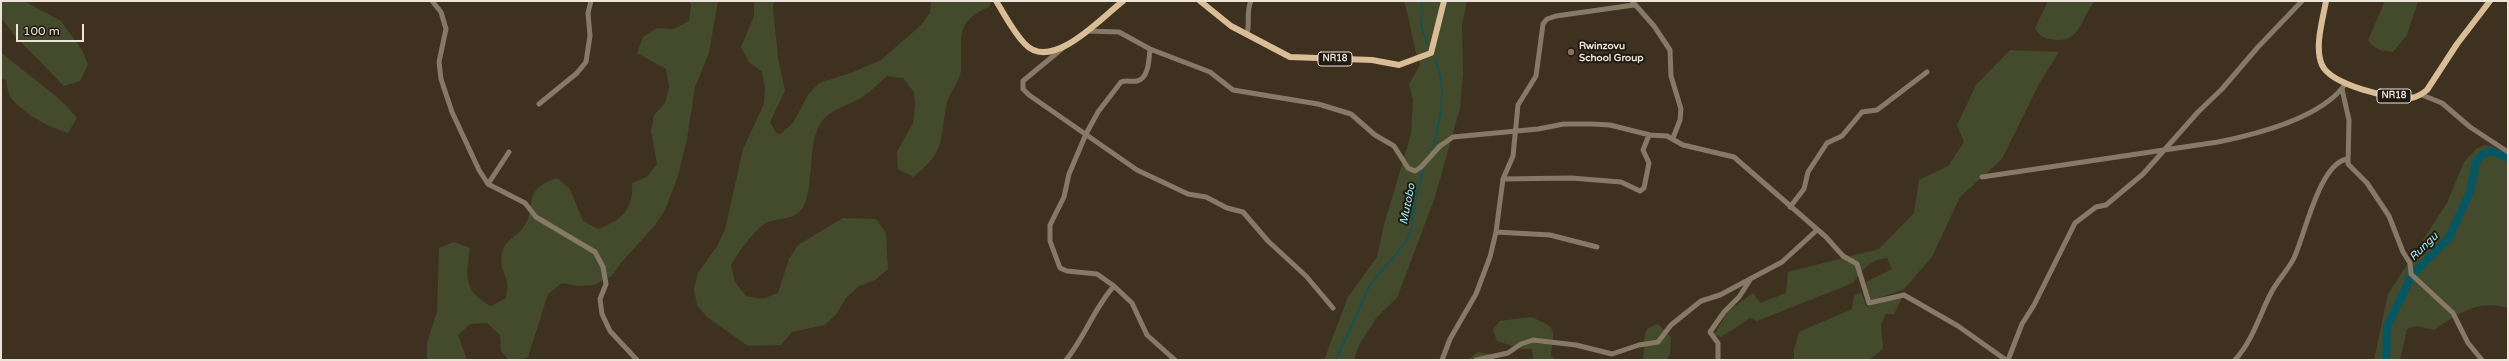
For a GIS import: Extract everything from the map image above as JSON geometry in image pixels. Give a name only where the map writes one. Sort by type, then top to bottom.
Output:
[{"type":"main road","points":[[996,1],[1025,45],[1040,51],[1064,47],[1088,31],[1123,1]]},
{"type":"main road","name":"NR18","points":[[1200,1],[1221,20],[1294,58],[1372,60],[1398,65],[1431,53],[1444,1]]},
{"type":"main road","name":"NR18","points":[[2326,1],[2320,45],[2321,60],[2330,75],[2346,83],[2396,96],[2410,98],[2422,95],[2433,83],[2457,44],[2490,1]]},
{"type":"street","points":[[432,1],[441,12],[446,29],[439,62],[441,78],[452,112],[471,156],[488,184],[525,203],[536,217],[595,252],[603,267],[606,284],[600,299],[602,314],[610,331],[637,360]]},
{"type":"street","points":[[539,104],[577,74],[586,62],[590,36],[588,13],[591,1]]},
{"type":"street","points":[[1247,34],[1250,24],[1248,7],[1251,1]]},
{"type":"street","points":[[1088,31],[1119,32],[1150,49],[1210,72],[1233,90],[1318,104],[1351,114],[1374,135],[1394,146],[1408,168],[1415,171],[1421,167],[1448,138],[1486,132],[1514,131],[1564,124],[1610,125],[1649,135],[1667,136],[1683,145],[1734,157],[1817,230],[1843,256],[1857,264],[1869,303],[1904,295],[1958,326],[2007,360],[2022,324],[2034,305],[2075,223],[2096,207],[2106,205],[2143,174],[2302,1]]},
{"type":"street","points":[[1442,360],[1450,339],[1484,275],[1496,232],[1503,179],[1513,156],[1514,131],[1520,99],[1537,71],[1541,30],[1547,19],[1556,16],[1633,3],[1654,26],[1670,50],[1671,76],[1681,109],[1680,120],[1673,138]]},
{"type":"street","points":[[1064,47],[1023,80],[1023,88],[1043,106],[1137,170],[1188,194],[1206,197],[1226,208],[1243,212],[1268,241],[1306,276],[1333,308]]},
{"type":"street","points":[[1150,49],[1148,63],[1143,77],[1136,81],[1120,82],[1098,112],[1086,134],[1069,174],[1063,201],[1050,225],[1049,236],[1058,264],[1063,270],[1097,274],[1114,286],[1134,306],[1148,336],[1175,360]]},
{"type":"street","points":[[1790,207],[1804,190],[1808,172],[1827,143],[1842,136],[1862,112],[1877,110],[1927,72]]},
{"type":"street","points":[[1982,177],[2166,148],[2234,139],[2300,118],[2342,89],[2346,83]]},
{"type":"street","points":[[2342,89],[2348,120],[2347,159],[2350,168],[2367,183],[2389,216],[2403,252],[2410,263],[2411,274],[2453,313],[2468,343],[2482,360]]},
{"type":"street","points":[[2422,95],[2442,104],[2465,124],[2508,152]]},
{"type":"street","points":[[1503,179],[1571,178],[1620,182],[1640,191],[1644,188],[1649,168],[1649,160],[1643,150],[1649,135]]},
{"type":"street","points":[[488,184],[509,152]]},
{"type":"street","points":[[2235,360],[2253,335],[2272,291],[2294,257],[2310,212],[2322,186],[2337,163],[2347,159]]},
{"type":"street","points":[[1476,360],[1508,353],[1521,344],[1533,340],[1576,345],[1612,354],[1639,344],[1658,342],[1671,325],[1701,301],[1720,295],[1782,262],[1817,230]]},
{"type":"street","points":[[1496,232],[1550,235],[1597,247]]},
{"type":"street","points":[[1718,360],[1718,343],[1710,332],[1724,312],[1739,297],[1750,279]]},
{"type":"street","points":[[1066,360],[1088,327],[1105,296],[1114,286]]},
{"type":"green space","points":[[1,1],[24,1],[61,21],[82,50],[88,65],[80,81],[64,86],[15,36],[1,17]]},
{"type":"green space","points":[[689,1],[718,1],[709,53],[695,87],[687,139],[678,176],[665,210],[655,225],[620,264],[612,276],[594,285],[578,286],[562,283],[548,294],[528,357],[520,360],[509,360],[501,351],[500,335],[487,323],[470,324],[458,335],[467,360],[427,360],[427,343],[437,312],[439,248],[454,242],[470,248],[468,282],[475,295],[491,306],[506,298],[507,285],[501,262],[503,249],[505,245],[523,228],[530,213],[534,194],[538,188],[545,183],[557,178],[570,189],[583,221],[598,229],[613,222],[624,213],[631,200],[632,183],[647,177],[657,164],[651,131],[654,115],[665,103],[669,87],[666,69],[637,53],[643,37],[657,28],[674,29],[689,21],[691,5]]},
{"type":"green space","points":[[754,1],[774,1],[773,7],[778,58],[785,91],[770,122],[776,133],[780,134],[793,123],[808,95],[819,83],[851,73],[881,60],[920,26],[930,13],[931,1],[992,1],[989,7],[970,19],[962,32],[961,70],[957,83],[948,99],[940,144],[932,160],[913,177],[898,169],[897,152],[913,123],[915,107],[914,92],[903,78],[887,76],[861,98],[827,116],[819,126],[815,136],[809,185],[804,206],[794,215],[770,221],[761,226],[734,260],[731,265],[735,282],[746,296],[762,299],[778,293],[789,259],[798,245],[843,218],[876,219],[886,233],[888,269],[875,280],[859,286],[846,298],[837,313],[825,325],[792,332],[781,345],[748,346],[707,317],[697,305],[694,289],[698,273],[717,246],[725,230],[743,149],[764,104],[765,88],[762,72],[749,62],[741,47],[754,16]]},
{"type":"green space","points":[[1404,1],[1467,1],[1462,25],[1463,75],[1460,108],[1435,197],[1397,298],[1377,317],[1359,345],[1354,360],[1324,360],[1348,297],[1377,257],[1384,225],[1411,134],[1413,100],[1409,84],[1420,65]]},
{"type":"green space","points":[[2048,1],[2095,1],[2074,35],[2060,40],[2045,38],[2039,34],[2035,28]]},
{"type":"green space","points":[[2385,1],[2418,1],[2407,35],[2393,52],[2379,49],[2373,46],[2368,40]]},
{"type":"green space","points":[[2010,50],[2059,52],[2039,84],[2002,159],[1960,197],[1932,257],[1903,290],[1869,301],[1866,282],[1892,269],[1887,258],[1881,259],[1867,266],[1853,283],[1757,321],[1750,318],[1721,337],[1714,335],[1728,311],[1753,293],[1760,303],[1786,293],[1788,272],[1879,249],[1914,213],[1919,180],[1948,166],[1964,142],[1957,125],[1976,85]]},
{"type":"green space","points":[[1,52],[51,92],[77,118],[68,133],[38,120],[23,110],[11,98],[8,92],[6,80],[1,78]]},
{"type":"green space","points":[[2484,145],[2492,146],[2508,156],[2508,308],[2487,305],[2460,314],[2434,330],[2416,326],[2407,329],[2400,360],[2374,360],[2388,294],[2447,203],[2464,162],[2476,149]]},
{"type":"green space","points":[[1861,292],[1867,307],[1900,297],[1901,300],[1894,314],[1886,314],[1881,324],[1883,349],[1869,360],[1794,360],[1794,349],[1799,332],[1852,309],[1854,296]]},
{"type":"green space","points":[[1531,317],[1546,324],[1553,331],[1551,356],[1556,360],[1533,360],[1532,349],[1522,349],[1497,341],[1493,330],[1500,321]]},
{"type":"green space","points":[[1658,324],[1671,337],[1670,354],[1666,360],[1643,360],[1645,333],[1648,328]]},
{"type":"green space","points":[[1478,352],[1489,354],[1494,360],[1467,360]]},
{"type":"waterway","name":"Mutobo","points":[[1421,1],[1422,28],[1427,44]]},
{"type":"waterway","name":"Mutobo","points":[[1432,151],[1438,128],[1442,94],[1439,71],[1435,59]]},
{"type":"waterway","name":"Rungu","points":[[2386,360],[2387,327],[2412,275],[2449,238],[2470,192],[2476,162],[2483,154],[2492,151],[2508,158]]},
{"type":"waterway","name":"Mutobo","points":[[1336,360],[1370,285],[1404,244],[1411,231],[1416,197],[1424,167]]},
{"type":"place","name":"Rwinzovu School Group","points":[[1571,52]]}]
